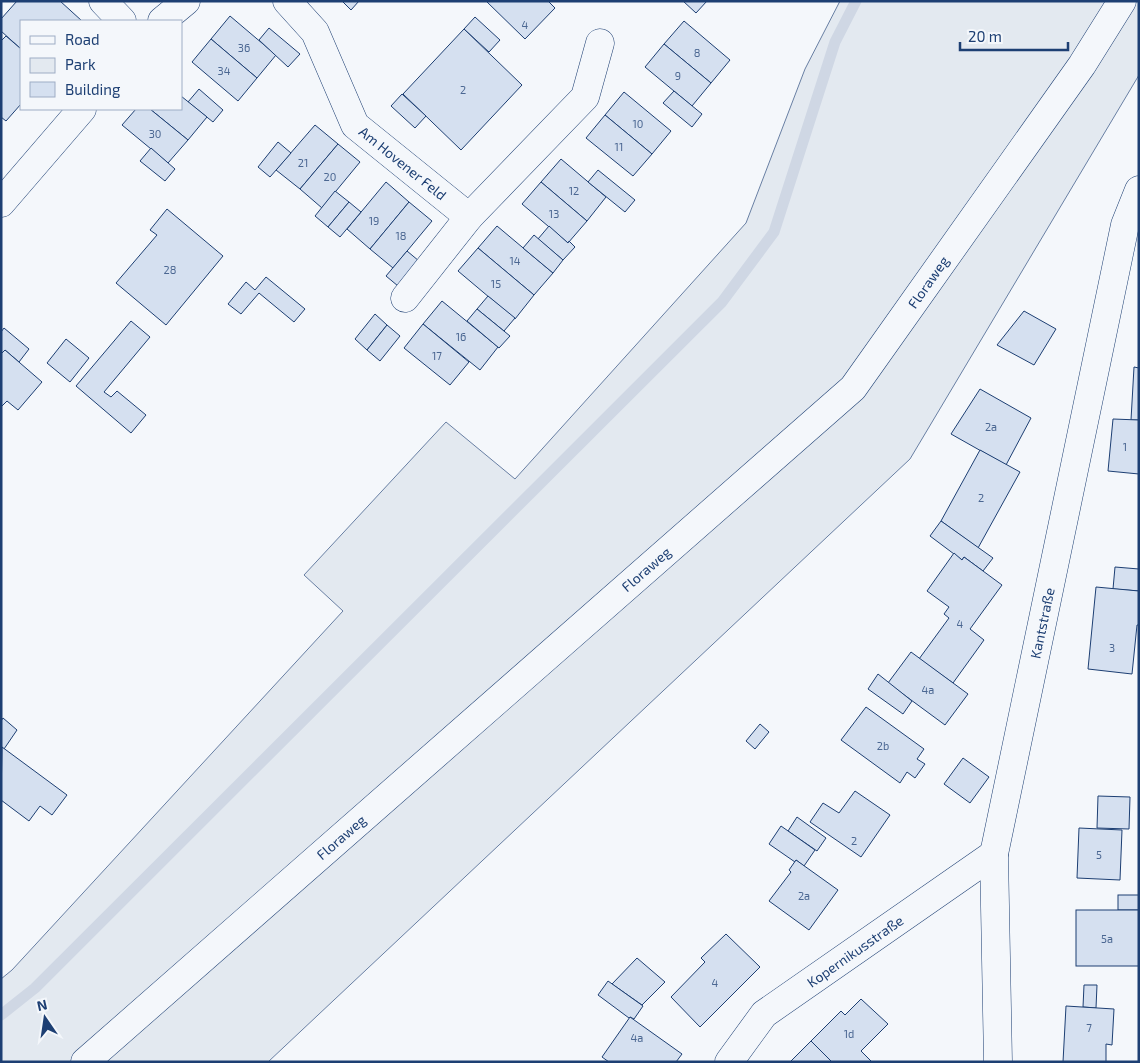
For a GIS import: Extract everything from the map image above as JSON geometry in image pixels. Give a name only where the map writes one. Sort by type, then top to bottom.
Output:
[{"type":"street","points":[[103,1],[121,20]]},
{"type":"street","points":[[163,20],[186,1]]},
{"type":"street","name":"Am Hovener Feld","points":[[287,1],[315,32],[355,124],[469,216]]},
{"type":"street","name":"Floraweg","points":[[85,1062],[853,388],[1082,65],[1122,1]]},
{"type":"street","points":[[405,298],[469,216],[585,97],[600,43]]},
{"type":"street","points":[[1,204],[81,110]]},
{"type":"street","name":"Kantstraße","points":[[998,1062],[994,854],[1125,225],[1139,190]]},
{"type":"street","name":"Kopernikusstraße","points":[[729,1062],[764,1014],[994,854]]},
{"type":"green space","points":[[840,1],[1139,1],[1139,75],[910,459],[268,1062],[1,1062],[1,979],[12,970],[343,611],[304,575],[446,422],[515,479],[746,223],[805,69]]},
{"type":"building","points":[[17,1],[60,1],[81,20],[20,20],[20,48],[1,31],[1,19]]},
{"type":"building","points":[[342,1],[359,1],[351,10]]},
{"type":"building","points":[[486,1],[548,1],[555,8],[525,39]]},
{"type":"building","points":[[683,1],[707,1],[696,13]]},
{"type":"building","points":[[230,16],[276,55],[257,78],[211,39]]},
{"type":"building","points":[[475,17],[500,40],[489,52],[464,29]]},
{"type":"building","points":[[684,21],[730,60],[711,83],[664,44]]},
{"type":"building","points":[[269,28],[300,54],[288,67],[259,40]]},
{"type":"building","points":[[464,29],[522,85],[461,150],[403,94]]},
{"type":"building","points":[[6,36],[20,48],[20,105],[6,121],[1,117],[1,41]]},
{"type":"building","points":[[211,39],[257,78],[238,101],[192,62]]},
{"type":"building","points":[[664,44],[711,83],[692,106],[645,67]]},
{"type":"building","points":[[199,89],[223,110],[213,122],[188,102]]},
{"type":"building","points":[[674,91],[702,114],[692,127],[663,103]]},
{"type":"building","points":[[624,92],[671,131],[652,154],[605,115]]},
{"type":"building","points":[[402,94],[426,116],[415,128],[391,106]]},
{"type":"building","points":[[182,97],[207,117],[188,140],[151,110],[182,110]]},
{"type":"building","points":[[135,110],[151,110],[188,140],[168,163],[122,125]]},
{"type":"building","points":[[605,115],[652,154],[633,176],[586,138]]},
{"type":"building","points":[[315,125],[338,144],[300,189],[276,170]]},
{"type":"building","points":[[278,142],[291,153],[270,177],[258,167]]},
{"type":"building","points":[[338,144],[360,162],[322,208],[300,189]]},
{"type":"building","points":[[151,148],[175,169],[165,181],[140,161]]},
{"type":"building","points":[[561,159],[606,197],[587,221],[541,182]]},
{"type":"building","points":[[598,170],[635,200],[625,212],[588,182]]},
{"type":"building","points":[[386,182],[409,202],[370,249],[347,229]]},
{"type":"building","points":[[541,182],[587,221],[568,243],[522,204]]},
{"type":"building","points":[[335,191],[349,202],[328,227],[315,216]]},
{"type":"building","points":[[349,202],[361,212],[340,237],[328,227]]},
{"type":"building","points":[[409,202],[432,221],[393,268],[370,249]]},
{"type":"building","points":[[167,209],[223,256],[166,325],[116,283],[157,235],[150,230]]},
{"type":"building","points":[[497,226],[553,273],[534,295],[478,248]]},
{"type":"building","points":[[549,226],[575,247],[563,260],[538,239]]},
{"type":"building","points":[[534,235],[563,260],[553,273],[523,248]]},
{"type":"building","points":[[478,248],[534,295],[515,319],[458,271]]},
{"type":"building","points":[[407,251],[419,261],[398,286],[386,276]]},
{"type":"building","points":[[266,277],[305,309],[294,322],[259,293],[241,314],[228,304],[246,282],[255,290]]},
{"type":"building","points":[[488,296],[515,318],[504,331],[477,309]]},
{"type":"building","points":[[442,301],[498,347],[480,370],[423,324]]},
{"type":"building","points":[[477,309],[510,336],[499,348],[467,321]]},
{"type":"building","points":[[1024,311],[1056,329],[1034,365],[997,345]]},
{"type":"building","points":[[375,314],[387,325],[367,350],[355,339]]},
{"type":"building","points":[[131,321],[150,337],[104,392],[111,397],[117,391],[146,415],[131,433],[76,386]]},
{"type":"building","points":[[423,324],[469,362],[450,385],[404,348]]},
{"type":"building","points":[[387,325],[400,336],[380,361],[367,350]]},
{"type":"building","points":[[4,328],[29,349],[19,362],[5,350],[1,354],[1,332]]},
{"type":"building","points":[[66,339],[89,358],[70,382],[47,363]]},
{"type":"building","points":[[5,350],[42,382],[18,410],[7,401],[1,407],[1,354]]},
{"type":"building","points":[[1134,367],[1139,368],[1139,420],[1131,420]]},
{"type":"building","points":[[980,389],[1031,418],[1006,465],[951,434]]},
{"type":"building","points":[[1113,419],[1139,420],[1139,474],[1108,471]]},
{"type":"building","points":[[980,450],[1020,472],[978,548],[941,521]]},
{"type":"building","points":[[941,521],[993,558],[983,571],[964,557],[962,560],[930,536]]},
{"type":"building","points":[[954,553],[962,560],[964,557],[1002,585],[970,629],[984,640],[953,683],[919,659],[949,618],[944,614],[949,607],[927,591]]},
{"type":"building","points":[[1115,567],[1139,569],[1139,591],[1113,589]]},
{"type":"building","points":[[1096,587],[1139,591],[1139,625],[1137,625],[1132,674],[1088,669]]},
{"type":"building","points":[[911,652],[968,694],[945,725],[888,683]]},
{"type":"building","points":[[878,674],[912,701],[903,714],[868,689]]},
{"type":"building","points":[[866,707],[924,749],[917,759],[925,764],[915,778],[907,772],[900,783],[841,740]]},
{"type":"building","points":[[3,718],[17,730],[4,749],[1,748],[1,721]]},
{"type":"building","points":[[760,724],[769,732],[755,749],[746,741]]},
{"type":"building","points":[[2,747],[67,795],[52,815],[40,806],[29,821],[1,800]]},
{"type":"building","points":[[963,758],[989,777],[970,803],[944,784]]},
{"type":"building","points":[[855,791],[890,815],[861,857],[810,822],[823,803],[839,813]]},
{"type":"building","points":[[1098,796],[1130,797],[1129,829],[1097,828]]},
{"type":"building","points":[[797,817],[826,838],[817,851],[788,831]]},
{"type":"building","points":[[781,826],[815,850],[804,866],[769,844]]},
{"type":"building","points":[[1079,828],[1122,830],[1120,880],[1077,878]]},
{"type":"building","points":[[796,860],[838,890],[809,930],[769,901],[791,872],[789,870]]},
{"type":"building","points":[[1118,895],[1139,895],[1139,910],[1118,910]]},
{"type":"building","points":[[1076,910],[1139,910],[1139,966],[1076,966]]},
{"type":"building","points":[[726,934],[760,967],[700,1027],[671,997],[705,962],[701,958]]},
{"type":"building","points":[[637,958],[665,982],[642,1005],[612,984]]},
{"type":"building","points":[[608,981],[643,1006],[634,1019],[629,1018],[598,995]]},
{"type":"building","points":[[1084,985],[1097,985],[1096,1008],[1083,1007]]},
{"type":"building","points":[[861,999],[888,1024],[861,1051],[872,1062],[832,1062],[811,1041],[841,1011],[845,1015]]},
{"type":"building","points":[[1066,1006],[1114,1009],[1112,1045],[1106,1044],[1106,1062],[1063,1062]]},
{"type":"building","points":[[630,1017],[682,1054],[676,1062],[609,1062],[602,1057]]},
{"type":"building","points":[[811,1041],[832,1062],[790,1062]]},
{"type":"waterway","points":[[1,1015],[35,988],[722,302],[774,232],[835,42],[856,1]]}]
